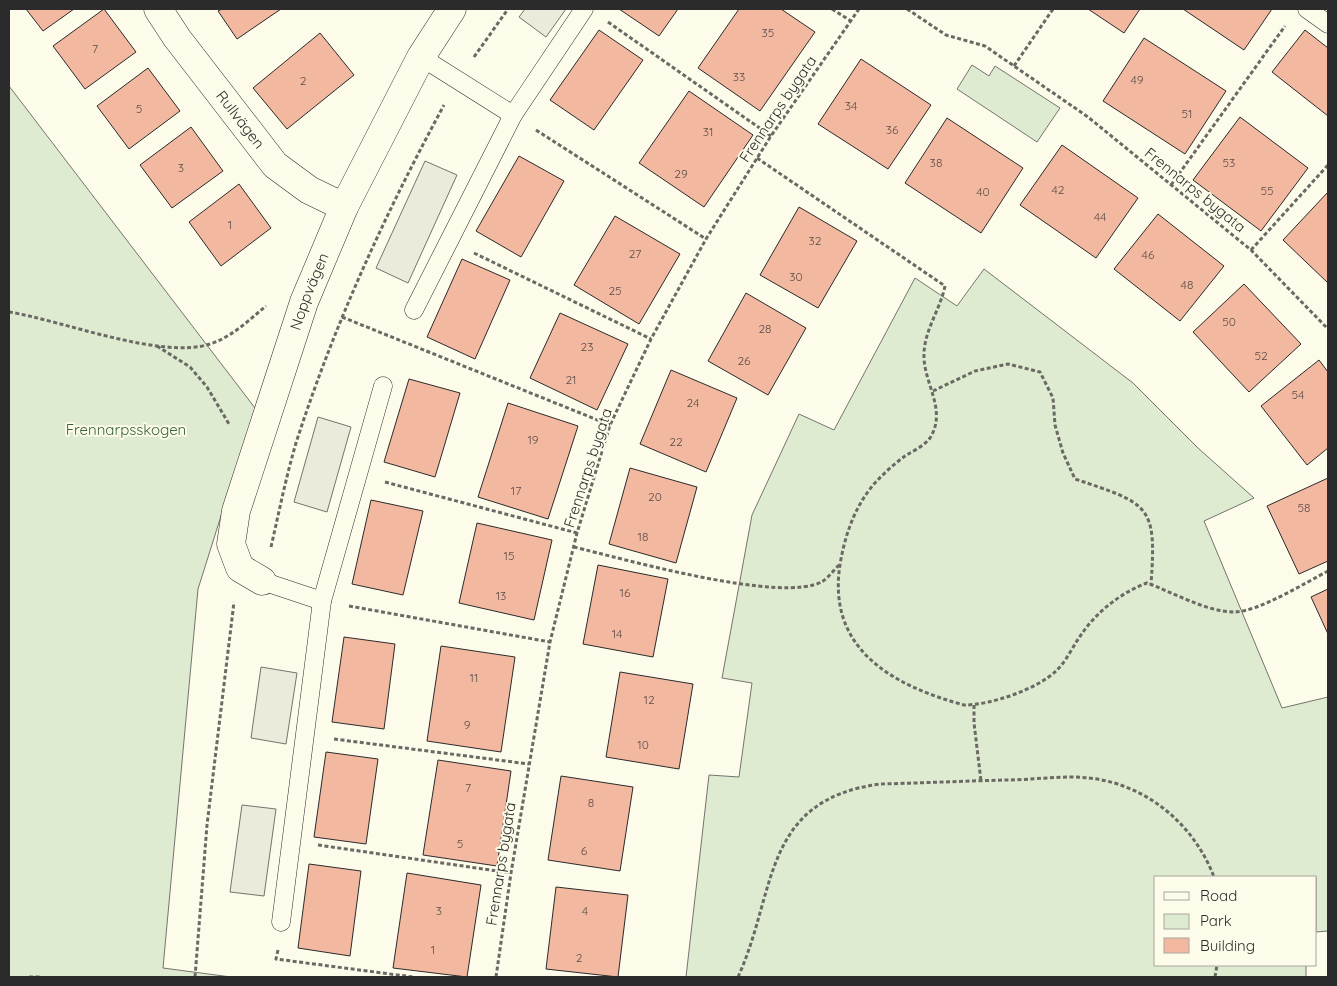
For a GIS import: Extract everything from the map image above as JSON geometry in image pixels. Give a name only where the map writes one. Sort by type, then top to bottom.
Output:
[{"type":"street","name":"Rullvägen","points":[[158,9],[275,165],[309,190],[344,207]]},
{"type":"street","name":"Noppvägen","points":[[251,575],[231,544],[236,511],[304,302],[344,207],[421,57],[452,9]]},
{"type":"lane","points":[[414,310],[513,115],[584,9]]},
{"type":"lane","points":[[1307,9],[1328,24]]},
{"type":"lane","points":[[421,57],[513,115]]},
{"type":"lane","points":[[281,922],[322,601],[383,386]]},
{"type":"lane","points":[[251,575],[322,601]]},
{"type":"path","points":[[195,977],[219,711],[251,575],[354,284],[406,175],[458,80],[508,9]]},
{"type":"path","points":[[833,9],[851,21]]},
{"type":"path","name":"Frennarps bygata","points":[[496,977],[511,873],[550,642],[577,533],[610,426],[651,339],[706,239],[771,136],[859,9]]},
{"type":"path","name":"Frennarps bygata","points":[[907,9],[946,35],[985,46],[1088,117],[1251,250],[1328,329]]},
{"type":"path","points":[[1014,66],[1054,9]]},
{"type":"path","points":[[604,20],[771,136]]},
{"type":"path","points":[[1171,185],[1285,25]]},
{"type":"path","points":[[513,115],[706,239]]},
{"type":"path","points":[[757,158],[945,286],[942,299],[924,343],[925,371],[936,404],[936,421],[929,438],[892,467],[874,485],[848,527],[840,565],[838,602],[843,621],[854,642],[869,658],[895,679],[947,700],[964,705],[974,705],[1001,698],[1036,685],[1057,670],[1088,624],[1127,590],[1147,583],[1218,610],[1234,612],[1250,610],[1328,571]]},
{"type":"path","points":[[1251,250],[1328,165]]},
{"type":"path","points":[[449,240],[651,339]]},
{"type":"path","points":[[9,312],[156,346],[183,348],[210,345],[232,334],[280,294],[304,302]]},
{"type":"path","points":[[342,317],[610,426]]},
{"type":"path","points":[[1323,322],[1328,318]]},
{"type":"path","points":[[156,346],[190,367],[207,387],[237,437],[258,444]]},
{"type":"path","points":[[933,391],[974,371],[1008,364],[1040,372],[1053,398],[1055,425],[1063,453],[1076,479],[1135,502],[1149,516],[1154,543],[1151,584]]},
{"type":"path","points":[[358,475],[577,533]]},
{"type":"path","points":[[574,547],[726,583],[750,585],[798,588],[822,582],[840,565]]},
{"type":"path","points":[[322,601],[550,642]]},
{"type":"path","points":[[974,705],[974,723],[981,781]]},
{"type":"path","points":[[305,735],[529,764]]},
{"type":"path","points":[[738,977],[755,931],[770,872],[785,840],[797,824],[813,810],[846,791],[863,786],[1089,778],[1124,786],[1156,802],[1173,816],[1187,831],[1213,876]]},
{"type":"path","points":[[292,842],[511,873]]},
{"type":"path","points":[[276,959],[413,977]]},
{"type":"path","points":[[29,977],[40,977]]},
{"type":"green space","points":[[972,65],[989,76],[995,66],[1060,108],[1037,142],[957,89]]},
{"type":"green space","name":"Frennarpsskogen","points":[[9,86],[255,408],[198,589],[163,968],[231,977],[9,977]]},
{"type":"green space","points":[[984,269],[1133,383],[1198,448],[1254,498],[1204,521],[1282,708],[1328,697],[1328,931],[1317,932],[1317,876],[1154,876],[1154,966],[1306,966],[1306,977],[686,977],[709,775],[739,777],[752,683],[722,678],[752,515],[799,414],[834,430],[915,278],[957,306]]},
{"type":"shaded area","points":[[525,9],[566,9],[546,37],[519,17]]},
{"type":"shaded area","points":[[425,161],[457,175],[408,283],[376,268]]},
{"type":"shaded area","points":[[318,417],[351,427],[327,512],[294,502]]},
{"type":"shaded area","points":[[261,667],[297,673],[286,744],[251,738]]},
{"type":"shaded area","points":[[242,805],[276,809],[264,896],[230,892]]},
{"type":"building","points":[[26,9],[74,9],[43,31]]},
{"type":"building","points":[[104,9],[136,52],[85,89],[53,46]]},
{"type":"building","points":[[222,9],[281,9],[237,39],[218,11]]},
{"type":"building","points":[[619,9],[678,9],[659,36]]},
{"type":"building","points":[[739,9],[781,9],[815,32],[760,111],[698,68]]},
{"type":"building","points":[[1088,9],[1140,9],[1124,33]]},
{"type":"building","points":[[1183,9],[1272,9],[1244,50]]},
{"type":"building","points":[[599,30],[643,60],[594,130],[550,100]]},
{"type":"building","points":[[1305,30],[1328,48],[1328,116],[1272,72]]},
{"type":"building","points":[[320,33],[354,75],[287,129],[253,88]]},
{"type":"building","points":[[1144,38],[1226,91],[1185,154],[1103,101]]},
{"type":"building","points":[[861,59],[931,105],[888,169],[818,124]]},
{"type":"building","points":[[148,68],[180,111],[129,149],[97,106]]},
{"type":"building","points":[[689,91],[753,135],[704,207],[639,163]]},
{"type":"building","points":[[1240,117],[1308,168],[1261,231],[1193,180]]},
{"type":"building","points":[[947,118],[1023,168],[981,233],[905,183]]},
{"type":"building","points":[[191,127],[223,171],[172,208],[140,165]]},
{"type":"building","points":[[1062,145],[1138,198],[1096,258],[1020,205]]},
{"type":"building","points":[[519,156],[564,181],[521,257],[476,231]]},
{"type":"building","points":[[239,184],[271,228],[221,266],[189,222]]},
{"type":"building","points":[[1328,192],[1328,283],[1283,240]]},
{"type":"building","points":[[799,207],[857,241],[818,308],[760,275]]},
{"type":"building","points":[[1158,214],[1224,266],[1180,321],[1114,269]]},
{"type":"building","points":[[615,216],[680,254],[639,324],[574,285]]},
{"type":"building","points":[[462,259],[510,280],[475,359],[427,337]]},
{"type":"building","points":[[1244,284],[1301,344],[1249,392],[1193,332]]},
{"type":"building","points":[[746,293],[806,328],[768,395],[708,361]]},
{"type":"building","points":[[560,313],[628,344],[597,410],[530,378]]},
{"type":"building","points":[[1319,360],[1328,372],[1328,448],[1307,465],[1261,406]]},
{"type":"building","points":[[671,370],[737,398],[706,472],[640,444]]},
{"type":"building","points":[[409,379],[460,393],[435,477],[384,462]]},
{"type":"building","points":[[508,403],[578,426],[548,519],[478,497]]},
{"type":"building","points":[[630,468],[697,487],[676,563],[609,544]]},
{"type":"building","points":[[1328,478],[1328,561],[1299,574],[1267,506]]},
{"type":"building","points":[[371,500],[423,511],[403,595],[352,584]]},
{"type":"building","points":[[477,523],[552,540],[534,620],[459,603]]},
{"type":"building","points":[[598,565],[668,579],[653,657],[583,644]]},
{"type":"building","points":[[1328,589],[1328,634],[1311,597]]},
{"type":"building","points":[[344,637],[395,644],[384,729],[332,722]]},
{"type":"building","points":[[441,646],[515,657],[501,752],[427,741]]},
{"type":"building","points":[[620,672],[693,684],[679,769],[606,757]]},
{"type":"building","points":[[326,752],[378,759],[366,844],[314,837]]},
{"type":"building","points":[[438,760],[511,771],[497,866],[423,855]]},
{"type":"building","points":[[561,776],[633,787],[620,871],[548,860]]},
{"type":"building","points":[[309,864],[361,871],[350,956],[298,948]]},
{"type":"building","points":[[407,873],[481,885],[467,977],[393,968]]},
{"type":"building","points":[[556,887],[628,895],[618,977],[546,969]]}]
